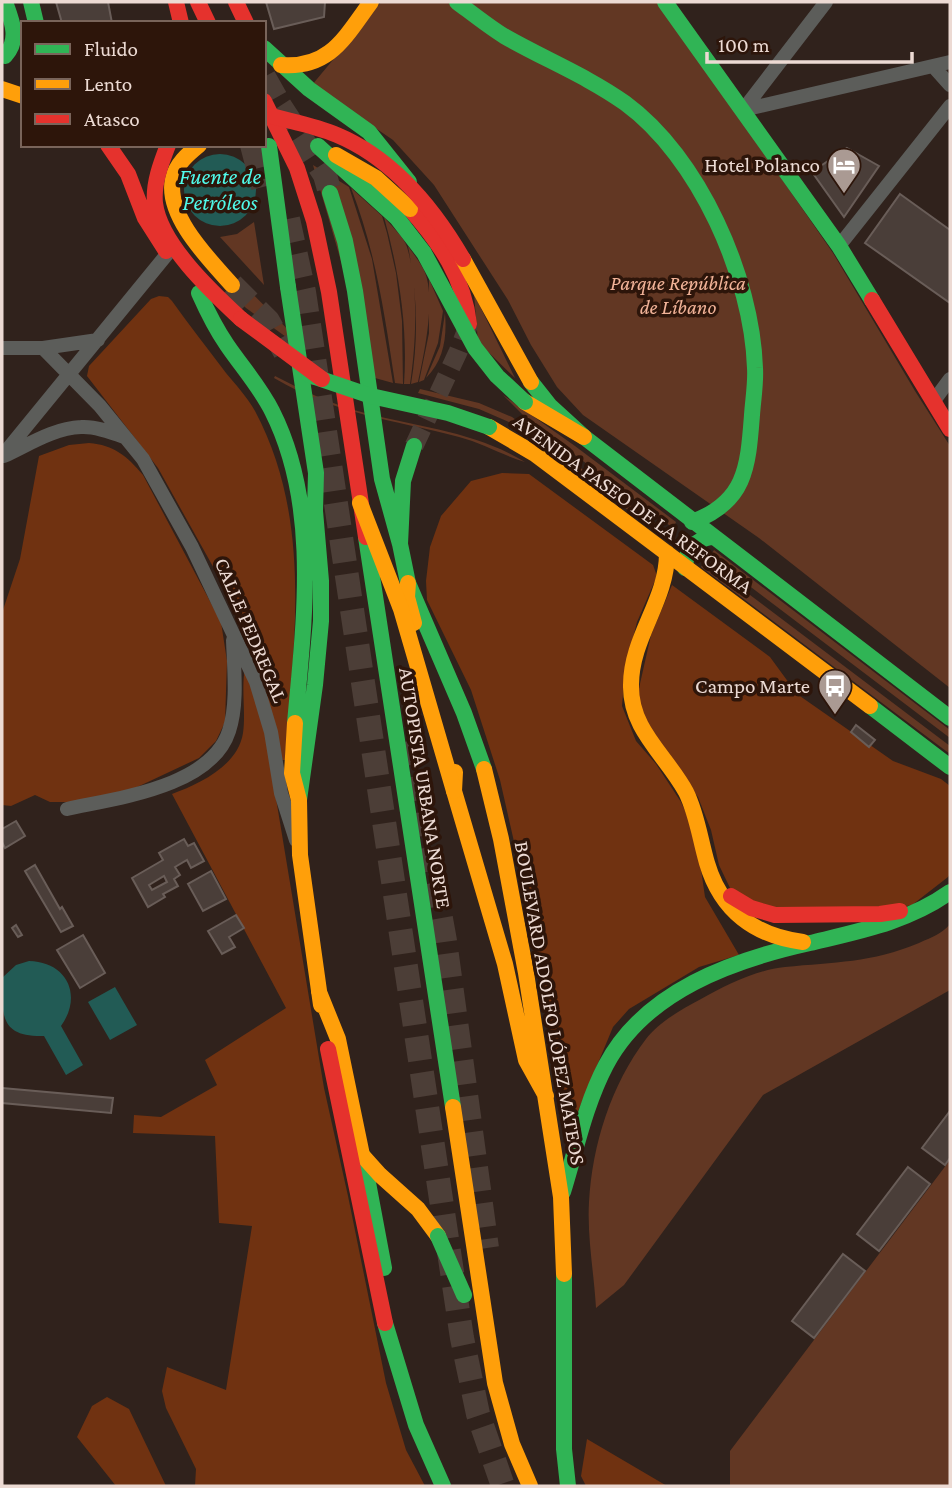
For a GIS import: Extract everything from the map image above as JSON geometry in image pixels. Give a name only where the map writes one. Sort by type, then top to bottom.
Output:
[{"type":"main road","points":[[3,55],[13,47],[16,38],[5,2]]},
{"type":"main road","points":[[30,2],[35,21]]},
{"type":"main road","points":[[176,2],[181,21]]},
{"type":"main road","points":[[196,2],[197,21]]},
{"type":"main road","points":[[196,2],[207,21]]},
{"type":"main road","points":[[236,2],[245,21]]},
{"type":"main road","points":[[281,65],[306,67],[326,57],[371,2]]},
{"type":"main road","points":[[457,2],[501,34],[605,90],[636,112],[678,156],[690,173],[714,220],[733,267],[748,317],[755,367],[754,391],[744,467],[736,488],[716,512],[692,522]]},
{"type":"main road","points":[[665,2],[839,246],[950,429]]},
{"type":"main road","points":[[266,50],[309,89],[369,132],[390,156],[459,282],[469,324]]},
{"type":"main road","points":[[3,55],[21,61]]},
{"type":"main road","points":[[2,89],[21,95]]},
{"type":"main road","name":"AUTOPISTA URBANA NORTE","points":[[266,104],[298,168],[314,221],[329,292],[495,1382],[512,1444],[530,1486]]},
{"type":"main road","name":"AVENIDA PASEO DE LA REFORMA","points":[[266,115],[330,132],[350,141],[389,169],[414,202],[456,245],[505,340],[531,382],[550,406],[584,437],[711,537],[950,718]]},
{"type":"main road","points":[[289,122],[397,218],[424,253],[475,348],[497,376],[525,402],[584,437]]},
{"type":"main road","points":[[267,142],[294,212]]},
{"type":"main road","points":[[267,142],[316,472],[315,511],[321,580],[321,621],[299,800],[300,855],[339,1109],[385,1325],[412,1416],[425,1452],[443,1486]]},
{"type":"main road","points":[[318,146],[364,170],[414,202]]},
{"type":"main road","name":"AVENIDA PASEO DE LA REFORMA","points":[[109,147],[128,174],[153,234],[200,293],[234,328],[296,370],[371,396],[469,419],[505,434],[536,454],[950,767]]},
{"type":"main road","points":[[167,147],[160,164],[155,206],[188,263],[210,289],[242,319],[322,379]]},
{"type":"main road","points":[[197,147],[179,162],[170,184],[173,204],[186,228],[232,285]]},
{"type":"main road","points":[[263,187],[301,453],[315,511]]},
{"type":"main road","points":[[330,193],[345,242],[355,291],[374,435],[382,479],[400,544]]},
{"type":"main road","points":[[200,293],[216,329],[272,411],[287,448],[298,498],[306,586],[292,773],[299,800]]},
{"type":"main road","points":[[317,320],[329,399]]},
{"type":"main road","points":[[400,544],[403,481],[414,446]]},
{"type":"main road","points":[[360,503],[391,576],[426,686],[454,791],[490,908],[519,1021],[526,1060],[546,1096]]},
{"type":"main road","points":[[685,568],[685,555],[690,545],[699,539],[711,537]]},
{"type":"main road","name":"BOULEVARD ADOLFO LÓPEZ MATEOS","points":[[400,544],[408,583],[464,713],[484,768],[501,839],[561,1197],[565,1289],[564,1449],[568,1486]]},
{"type":"main road","points":[[667,553],[666,583],[638,644],[631,696],[640,728],[676,776],[691,802],[713,880],[731,907],[750,923],[776,937],[808,943]]},
{"type":"main road","points":[[408,583],[409,605],[455,766],[454,791]]},
{"type":"main road","points":[[426,686],[442,718]]},
{"type":"main road","points":[[713,880],[739,901],[758,911],[775,915],[880,914],[932,904]]},
{"type":"main road","points":[[561,1197],[597,1088],[615,1050],[636,1023],[657,1004],[707,975],[808,943],[895,923],[950,892]]},
{"type":"main road","points":[[319,992],[338,1040],[384,1264],[385,1325]]},
{"type":"main road","points":[[362,1155],[429,1222],[464,1295]]},
{"type":"main road","points":[[455,1234],[467,1314]]},
{"type":"street","points":[[743,110],[826,2]]},
{"type":"street","points":[[743,110],[950,62]]},
{"type":"street","points":[[933,66],[950,85]]},
{"type":"street","points":[[839,246],[950,106]]},
{"type":"street","points":[[2,457],[168,253]]},
{"type":"street","points":[[2,348],[43,348],[97,340]]},
{"type":"street","name":"CALLE PEDREGAL","points":[[43,348],[100,406],[160,487],[256,682],[271,732],[281,793],[300,855]]},
{"type":"street","points":[[933,402],[950,379]]},
{"type":"street","points":[[2,457],[55,433],[82,427],[125,437]]},
{"type":"street","points":[[67,809],[141,793],[182,779],[209,759],[222,745],[229,731],[234,679],[232,632]]},
{"type":"green space","name":"Parque República de Líbano","points":[[381,2],[659,2],[833,253],[950,446],[950,688],[759,538],[583,415],[557,387],[508,300],[434,185],[393,140],[312,85]]},
{"type":"green space","points":[[313,165],[349,187],[372,259],[393,383],[375,378]]},
{"type":"green space","points":[[351,188],[382,216],[387,233],[396,273],[402,321],[403,384],[395,383],[373,260]]},
{"type":"green space","points":[[384,217],[405,243],[411,262],[415,315],[410,384],[404,384],[405,342],[401,300]]},
{"type":"green space","points":[[254,222],[264,285],[220,237],[237,234]]},
{"type":"green space","points":[[408,246],[426,275],[429,290],[423,358],[418,382],[411,384],[416,315]]},
{"type":"green space","points":[[429,279],[443,311],[438,343],[424,380],[419,382],[429,333]]},
{"type":"green space","points":[[239,280],[306,348],[304,350],[246,308],[228,290]]},
{"type":"green space","points":[[474,294],[515,378],[478,342]]},
{"type":"green space","points":[[445,313],[443,348],[437,364],[426,378],[440,346]]},
{"type":"green space","points":[[275,376],[342,406],[467,437],[525,462],[476,442],[342,408],[297,390],[274,378]]},
{"type":"green space","points":[[420,389],[479,403],[512,417],[660,527],[657,532],[516,425],[479,409],[418,393]]},
{"type":"green space","points":[[503,395],[676,522],[673,528],[528,420]]},
{"type":"green space","points":[[714,550],[950,730],[950,738],[710,556]]},
{"type":"green space","points":[[705,561],[950,746],[950,754],[701,567]]},
{"type":"green space","points":[[950,924],[950,990],[763,1095],[624,1285],[596,1308],[589,1215],[594,1159],[613,1096],[634,1057],[651,1033],[686,1007],[752,975],[785,967],[853,961],[902,950],[932,937]]},
{"type":"green space","points":[[950,1160],[950,1486],[730,1486],[730,1451]]},
{"type":"shaded area","points":[[168,297],[172,301],[252,406],[273,452],[285,495],[292,538],[295,626],[285,760],[281,760],[260,670],[235,606],[158,468],[87,376],[89,366],[151,299]]},
{"type":"shaded area","points":[[89,443],[106,446],[119,453],[143,475],[221,622],[227,661],[225,722],[216,741],[199,758],[133,789],[85,802],[50,802],[35,795],[11,806],[2,805],[2,613],[20,559],[39,456],[69,445]]},
{"type":"shaded area","points":[[502,473],[529,474],[653,565],[657,576],[637,622],[625,670],[622,706],[636,741],[656,764],[681,802],[696,835],[705,897],[739,955],[699,967],[629,1009],[613,1027],[574,1121],[561,1120],[545,996],[530,912],[500,780],[471,690],[427,600],[430,547],[441,516],[471,481]]},
{"type":"shaded area","points":[[672,585],[770,657],[797,694],[893,761],[941,779],[950,786],[948,877],[912,905],[854,917],[757,907],[730,888],[719,865],[711,830],[698,797],[648,731],[637,697],[651,635]]},
{"type":"shaded area","points":[[245,668],[264,726],[324,1088],[386,1383],[406,1450],[425,1486],[195,1486],[196,1469],[166,1408],[162,1391],[167,1367],[226,1390],[252,1226],[219,1223],[215,1136],[133,1133],[134,1115],[161,1117],[217,1085],[205,1060],[286,1008],[172,794],[216,772],[234,755],[240,745],[244,725]]},
{"type":"shaded area","points":[[107,1397],[129,1409],[166,1486],[116,1486],[77,1437],[92,1406]]},
{"type":"shaded area","points":[[587,1439],[667,1486],[586,1486],[581,1476]]},
{"type":"water","name":"Fuente de Petróleos","points":[[220,154],[240,160],[250,170],[256,190],[250,210],[240,220],[220,226],[200,220],[190,210],[184,190],[190,170],[200,160]]},
{"type":"water","points":[[29,961],[53,967],[68,982],[71,1003],[61,1026],[83,1065],[66,1075],[44,1036],[19,1033],[6,1022],[2,1003],[2,978],[16,965]]},
{"type":"water","points":[[115,987],[137,1025],[110,1040],[88,1002]]},
{"type":"building","points":[[56,2],[108,2],[112,21],[61,21]]},
{"type":"building","points":[[266,2],[325,2],[324,17],[274,29]]},
{"type":"building","name":"Hotel Polanco","points":[[847,148],[879,166],[844,217],[812,172]]},
{"type":"building","points":[[900,194],[950,230],[950,303],[865,243]]},
{"type":"building","points":[[856,725],[875,740],[869,747],[851,732]]},
{"type":"building","points":[[16,821],[25,836],[5,848],[2,829]]},
{"type":"building","points":[[184,839],[188,846],[194,843],[204,861],[191,868],[187,860],[175,867],[180,875],[174,879],[178,886],[148,907],[132,878],[163,860],[159,853]],"holes":[[[164,876],[167,882],[152,890],[149,885]]]},
{"type":"building","points":[[35,865],[73,926],[61,932],[25,871]]},
{"type":"building","points":[[211,871],[226,899],[203,911],[188,884]]},
{"type":"building","points":[[236,915],[244,928],[229,937],[235,947],[222,954],[208,931]]},
{"type":"building","points":[[16,925],[22,935],[18,937],[12,928]]},
{"type":"building","points":[[83,935],[105,973],[80,988],[57,950]]},
{"type":"building","points":[[2,1088],[113,1098],[111,1113],[2,1103]]},
{"type":"building","points":[[950,1111],[950,1158],[945,1165],[922,1148]]},
{"type":"building","points":[[908,1167],[930,1184],[879,1251],[857,1234]]},
{"type":"building","points":[[843,1254],[865,1271],[814,1338],[792,1321]]},
{"type":"tunnel","points":[[266,81],[278,102],[285,124]]},
{"type":"tunnel","points":[[280,106],[325,175],[330,193]]},
{"type":"tunnel","points":[[253,147],[263,187]]},
{"type":"tunnel","points":[[288,219],[304,292],[462,1338],[478,1414],[503,1486]]},
{"type":"tunnel","points":[[232,285],[268,321],[285,352]]},
{"type":"tunnel","points":[[414,446],[469,324]]},
{"type":"tunnel","points":[[409,741],[445,941],[487,1248]]},
{"type":"traffic: fast","points":[[5,2],[13,36],[10,50],[5,56]]},
{"type":"traffic: fast","points":[[31,2],[36,21]]},
{"type":"traffic: fast","points":[[457,2],[504,36],[581,76],[625,103],[652,126],[676,154],[717,222],[744,296],[752,333],[755,386],[749,451],[741,480],[724,504],[692,522]]},
{"type":"traffic: fast","points":[[665,2],[839,246],[872,300]]},
{"type":"traffic: fast","points":[[266,50],[309,89],[369,132],[409,182]]},
{"type":"traffic: fast","points":[[269,146],[288,287]]},
{"type":"traffic: fast","points":[[318,146],[397,218],[424,253],[475,348],[497,376],[525,402]]},
{"type":"traffic: fast","points":[[330,193],[345,241],[355,291],[382,479],[400,544]]},
{"type":"traffic: fast","points":[[288,287],[316,473],[315,511],[321,581],[321,621],[315,685],[299,800]]},
{"type":"traffic: fast","points":[[199,293],[223,339],[272,411],[287,447],[297,485],[305,564],[295,723]]},
{"type":"traffic: fast","points":[[309,375],[371,396],[448,413],[489,427]]},
{"type":"traffic: fast","points":[[531,382],[550,406],[584,437],[950,718]]},
{"type":"traffic: fast","points":[[414,446],[403,481],[400,544],[408,583],[464,713],[484,769]]},
{"type":"traffic: fast","points":[[366,537],[453,1107]]},
{"type":"traffic: fast","points":[[685,568],[692,547],[711,537]]},
{"type":"traffic: fast","points":[[870,706],[950,767]]},
{"type":"traffic: fast","points":[[563,1192],[587,1112],[606,1065],[623,1039],[643,1017],[667,998],[694,983],[751,959],[883,924],[917,911],[950,892]]},
{"type":"traffic: fast","points":[[363,1156],[384,1268]]},
{"type":"traffic: fast","points":[[438,1236],[464,1295]]},
{"type":"traffic: fast","points":[[564,1274],[564,1449],[568,1486]]},
{"type":"traffic: fast","points":[[385,1323],[416,1425],[443,1486]]},
{"type":"traffic: slow","points":[[281,65],[298,65],[324,56],[344,38],[371,2]]},
{"type":"traffic: slow","points":[[2,89],[21,95]]},
{"type":"traffic: slow","points":[[197,147],[177,169],[172,193],[182,222],[191,236],[232,285]]},
{"type":"traffic: slow","points":[[336,155],[376,178],[410,209]]},
{"type":"traffic: slow","points":[[463,259],[531,382]]},
{"type":"traffic: slow","points":[[525,402],[584,437]]},
{"type":"traffic: slow","points":[[489,427],[535,454],[870,706]]},
{"type":"traffic: slow","points":[[360,503],[401,609],[454,791]]},
{"type":"traffic: slow","points":[[667,553],[661,587],[633,668],[631,685],[636,716],[690,800],[707,863],[721,895],[731,908],[755,927],[770,934],[803,942]]},
{"type":"traffic: slow","points":[[408,583],[407,597],[414,623]]},
{"type":"traffic: slow","points":[[295,723],[292,773],[299,800],[300,855],[321,1005]]},
{"type":"traffic: slow","points":[[484,769],[501,839],[526,973],[561,1197],[564,1274]]},
{"type":"traffic: slow","points":[[455,772],[454,791],[505,964],[526,1060],[546,1096]]},
{"type":"traffic: slow","points":[[319,992],[338,1039],[362,1155],[418,1209],[438,1236]]},
{"type":"traffic: slow","points":[[453,1107],[495,1383],[512,1444],[530,1486]]},
{"type":"traffic: jam","points":[[176,2],[181,21]]},
{"type":"traffic: jam","points":[[198,2],[207,21]]},
{"type":"traffic: jam","points":[[236,2],[245,21]]},
{"type":"traffic: jam","points":[[266,105],[297,168],[314,221],[329,292],[366,537]]},
{"type":"traffic: jam","points":[[266,115],[337,135],[376,157],[425,204],[463,259]]},
{"type":"traffic: jam","points":[[109,147],[128,174],[145,218],[166,251]]},
{"type":"traffic: jam","points":[[167,147],[155,188],[159,219],[166,235],[189,266],[241,319]]},
{"type":"traffic: jam","points":[[410,209],[449,262],[462,291],[469,324]]},
{"type":"traffic: jam","points":[[872,300],[950,429]]},
{"type":"traffic: jam","points":[[241,319],[322,379]]},
{"type":"traffic: jam","points":[[731,896],[751,908],[775,915],[880,914],[900,911]]},
{"type":"traffic: jam","points":[[328,1049],[385,1323]]},
{"type":"place","name":"Hotel Polanco","points":[[844,195]]},
{"type":"place","name":"Campo Marte","points":[[835,716]]}]
